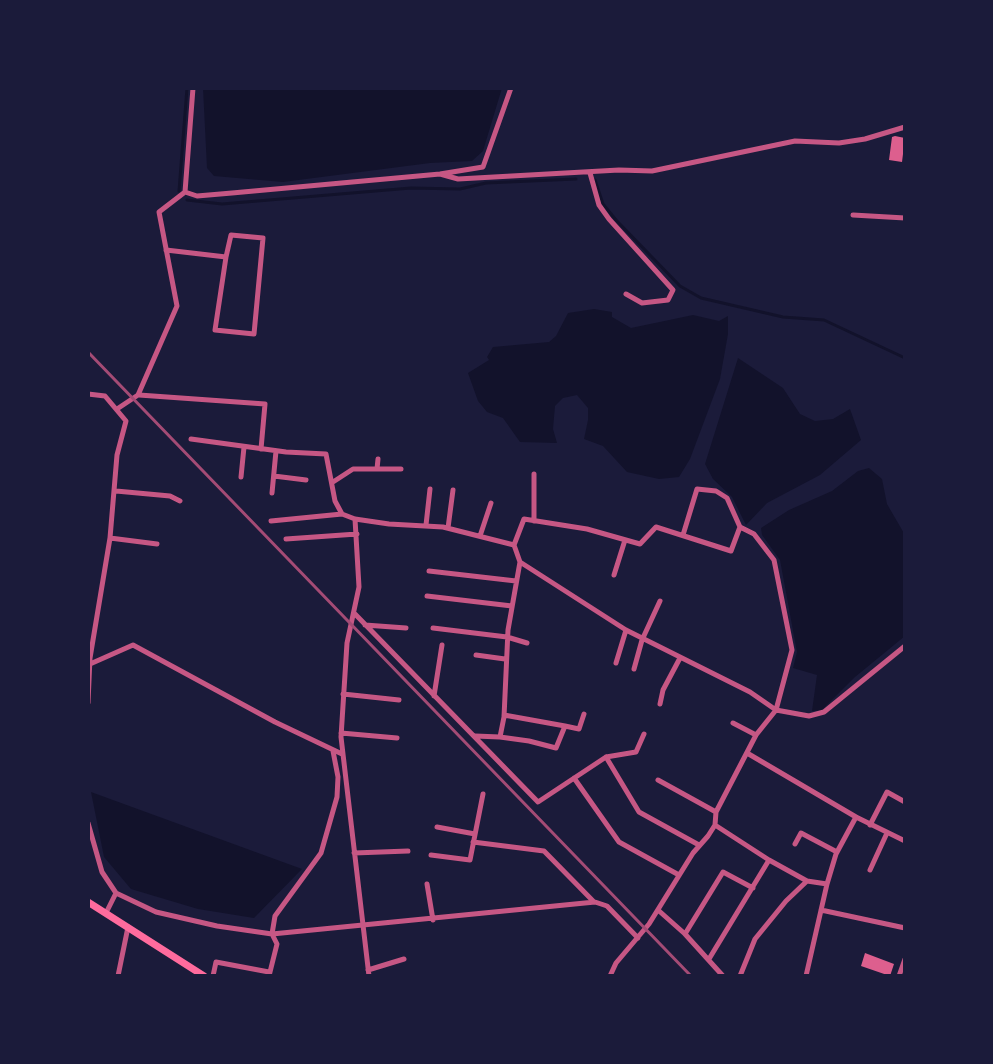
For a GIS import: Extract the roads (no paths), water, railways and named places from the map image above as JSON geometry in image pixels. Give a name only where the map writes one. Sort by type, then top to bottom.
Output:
[{"type":"main road","points":[[88,902],[204,976]]},
{"type":"street","points":[[117,409],[138,395],[177,306],[159,212],[185,192],[193,88]]},
{"type":"street","points":[[185,192],[197,196],[440,174],[483,167],[511,88]]},
{"type":"street","points":[[440,174],[458,179],[652,171],[795,141],[839,143],[905,127]]},
{"type":"street","points":[[590,173],[599,205],[673,290],[668,300],[642,303],[626,294]]},
{"type":"street","points":[[853,215],[905,218]]},
{"type":"street","points":[[231,235],[263,238],[254,334],[215,330],[226,257],[231,235]]},
{"type":"street","points":[[166,250],[226,257]]},
{"type":"street","points":[[88,394],[105,396],[126,421],[117,455],[116,491],[90,662],[88,703]]},
{"type":"street","points":[[138,395],[265,404],[261,449]]},
{"type":"street","points":[[191,439],[276,451],[326,454],[335,501],[342,514]]},
{"type":"street","points":[[241,477],[244,447]]},
{"type":"street","points":[[272,493],[276,451]]},
{"type":"street","points":[[377,469],[378,459]]},
{"type":"street","points":[[333,482],[353,469],[401,469]]},
{"type":"street","points":[[534,474],[534,521]]},
{"type":"street","points":[[274,476],[306,480]]},
{"type":"street","points":[[426,525],[430,489]]},
{"type":"street","points":[[610,976],[616,963],[638,938],[715,825],[716,812],[756,735],[776,710],[792,650],[774,560],[754,534],[740,527],[727,498],[716,491],[697,489],[683,535]]},
{"type":"street","points":[[448,528],[453,490]]},
{"type":"street","points":[[116,491],[170,496],[180,501]]},
{"type":"street","points":[[480,536],[491,503]]},
{"type":"street","points":[[271,521],[342,514],[389,524],[448,528],[514,545]]},
{"type":"street","points":[[355,519],[360,571],[355,614],[347,643],[342,754],[368,973],[404,959]]},
{"type":"street","points":[[500,737],[504,715],[507,637],[520,562],[514,545],[524,519],[587,529],[640,544],[656,527],[731,551],[740,527]]},
{"type":"street","points":[[286,539],[357,534]]},
{"type":"street","points":[[110,538],[157,544]]},
{"type":"street","points":[[614,575],[625,540]]},
{"type":"street","points":[[520,562],[642,640],[750,692],[776,710],[809,716],[824,712],[905,646]]},
{"type":"street","points":[[429,571],[516,581]]},
{"type":"street","points":[[427,596],[512,606]]},
{"type":"street","points":[[634,669],[642,640],[660,601]]},
{"type":"street","points":[[355,614],[538,802],[606,757],[636,752],[644,734]]},
{"type":"street","points":[[364,625],[406,628]]},
{"type":"street","points":[[433,628],[507,637],[527,643]]},
{"type":"street","points":[[616,663],[626,630]]},
{"type":"street","points":[[90,662],[133,645],[342,754]]},
{"type":"street","points":[[434,696],[442,645]]},
{"type":"street","points":[[88,651],[90,662]]},
{"type":"street","points":[[476,655],[505,659]]},
{"type":"street","points":[[660,704],[663,690],[680,658]]},
{"type":"street","points":[[343,694],[399,700]]},
{"type":"street","points":[[504,715],[579,729],[584,714]]},
{"type":"street","points":[[733,723],[756,735]]},
{"type":"street","points":[[473,736],[500,737],[556,748],[565,726]]},
{"type":"street","points":[[341,733],[397,738]]},
{"type":"street","points":[[213,976],[216,962],[269,974],[277,944],[272,934],[275,916],[321,853],[337,797],[338,777],[333,751]]},
{"type":"street","points":[[747,753],[870,825],[905,841]]},
{"type":"street","points":[[606,757],[639,812],[699,845]]},
{"type":"street","points":[[574,778],[619,842],[679,875]]},
{"type":"street","points":[[658,780],[716,812]]},
{"type":"street","points":[[870,825],[887,792],[905,802]]},
{"type":"street","points":[[431,855],[470,860],[483,794]]},
{"type":"street","points":[[806,976],[837,852],[856,817]]},
{"type":"street","points":[[88,823],[102,872],[116,893],[156,912],[217,926],[272,934],[595,902],[607,906],[638,938]]},
{"type":"street","points":[[715,825],[807,881],[827,884]]},
{"type":"street","points":[[437,827],[475,834]]},
{"type":"street","points":[[795,844],[801,833],[837,852]]},
{"type":"street","points":[[870,870],[887,833]]},
{"type":"street","points":[[473,842],[544,851],[595,902]]},
{"type":"street","points":[[354,853],[408,851]]},
{"type":"street","points":[[709,959],[769,860]]},
{"type":"street","points":[[685,934],[723,872],[753,888]]},
{"type":"street","points":[[740,976],[755,939],[807,881]]},
{"type":"street","points":[[427,884],[433,920]]},
{"type":"street","points":[[106,913],[116,893]]},
{"type":"street","points":[[658,910],[723,976]]},
{"type":"street","points":[[821,910],[905,928]]},
{"type":"street","points":[[118,976],[128,927]]},
{"type":"street","points":[[899,976],[905,959]]},
{"type":"waterway","points":[[179,191],[187,88]]},
{"type":"waterway","points":[[187,200],[222,204],[411,188],[460,189],[486,183],[576,179]]},
{"type":"waterway","points":[[595,180],[603,204],[680,286],[701,298],[783,317],[824,320],[905,358]]},
{"type":"railway","points":[[88,352],[691,976]]}]
